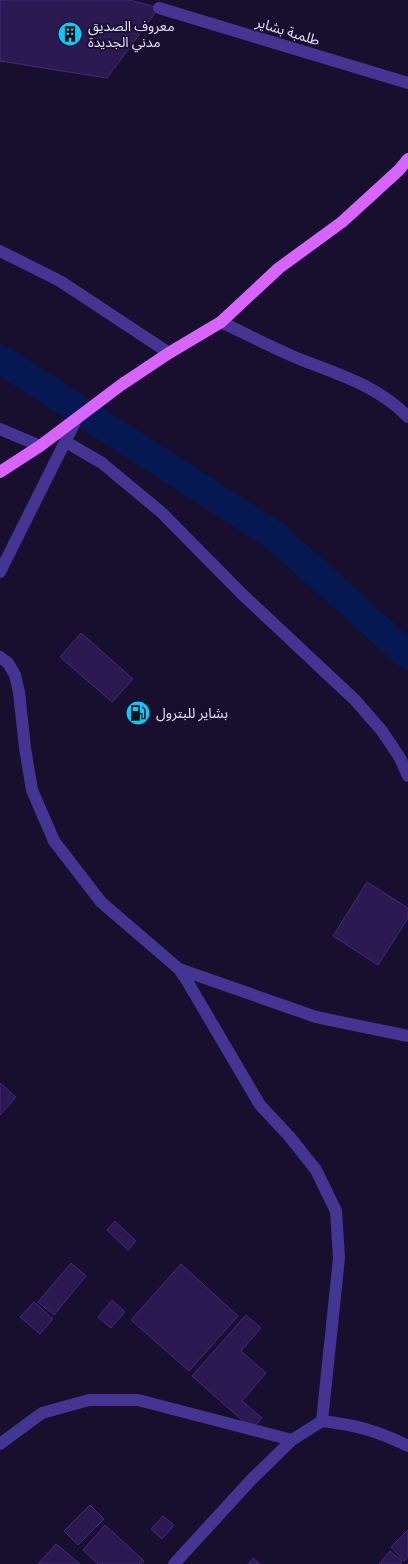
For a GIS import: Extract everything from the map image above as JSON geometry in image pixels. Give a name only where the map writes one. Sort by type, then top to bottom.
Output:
[{"type":"main road","points":[[0,472],[40,446],[121,385],[221,322],[279,268],[342,222],[399,170],[408,159]]},
{"type":"street","name":"طلمبة بشاير","points":[[159,8],[408,82]]},
{"type":"street","points":[[0,251],[60,281],[169,353]]},
{"type":"street","points":[[221,322],[296,358],[378,391],[398,406],[408,417]]},
{"type":"street","points":[[0,572],[76,420]]},
{"type":"street","points":[[0,429],[40,446]]},
{"type":"street","points":[[66,442],[102,463],[161,512],[242,594],[355,700],[382,731],[400,758],[408,776]]},
{"type":"street","points":[[0,658],[8,664],[15,675],[19,692],[24,748],[32,790],[54,841],[102,902],[179,969],[260,1105],[289,1136],[316,1170],[336,1211],[339,1258],[322,1420]]},
{"type":"street","points":[[179,969],[316,1018],[408,1036]]},
{"type":"street","points":[[0,1444],[42,1413],[89,1400],[138,1400],[292,1440]]},
{"type":"street","points":[[174,1564],[251,1480],[292,1440],[322,1420],[356,1425],[386,1435],[408,1446]]},
{"type":"building","name":"معروف الصديق مدني الجديدة","points":[[0,0],[130,0],[159,8],[107,78],[0,61]]},
{"type":"building","points":[[81,633],[133,679],[112,702],[60,657]]},
{"type":"building","points":[[367,882],[408,908],[408,918],[378,965],[333,936]]},
{"type":"building","points":[[0,1083],[16,1097],[0,1115]]},
{"type":"building","points":[[115,1221],[136,1241],[128,1250],[107,1230]]},
{"type":"building","points":[[71,1263],[86,1276],[54,1315],[38,1302]]},
{"type":"building","points":[[181,1264],[238,1316],[189,1371],[131,1320]]},
{"type":"building","points":[[112,1300],[125,1312],[111,1328],[98,1317]]},
{"type":"building","points":[[34,1302],[53,1319],[40,1334],[20,1317]]},
{"type":"building","points":[[246,1315],[261,1328],[241,1351],[266,1373],[242,1401],[262,1418],[252,1429],[192,1376]]},
{"type":"building","points":[[90,1505],[104,1519],[78,1545],[64,1531]]},
{"type":"building","points":[[163,1516],[174,1525],[162,1539],[151,1529]]},
{"type":"building","points":[[105,1525],[144,1561],[141,1564],[98,1564],[83,1550]]},
{"type":"building","points":[[408,1530],[408,1557],[404,1561],[391,1547]]},
{"type":"building","points":[[56,1544],[80,1564],[38,1564]]},
{"type":"building","points":[[390,1551],[402,1561],[400,1564],[379,1564]]},
{"type":"building","points":[[253,1558],[260,1564],[248,1564]]},
{"type":"waterway","points":[[0,359],[275,536],[408,655]]},
{"type":"place","name":"معروف الصديق مدني الجديدة","points":[[70,34]]},
{"type":"place","name":"بشاير للبترول","points":[[138,713]]}]
